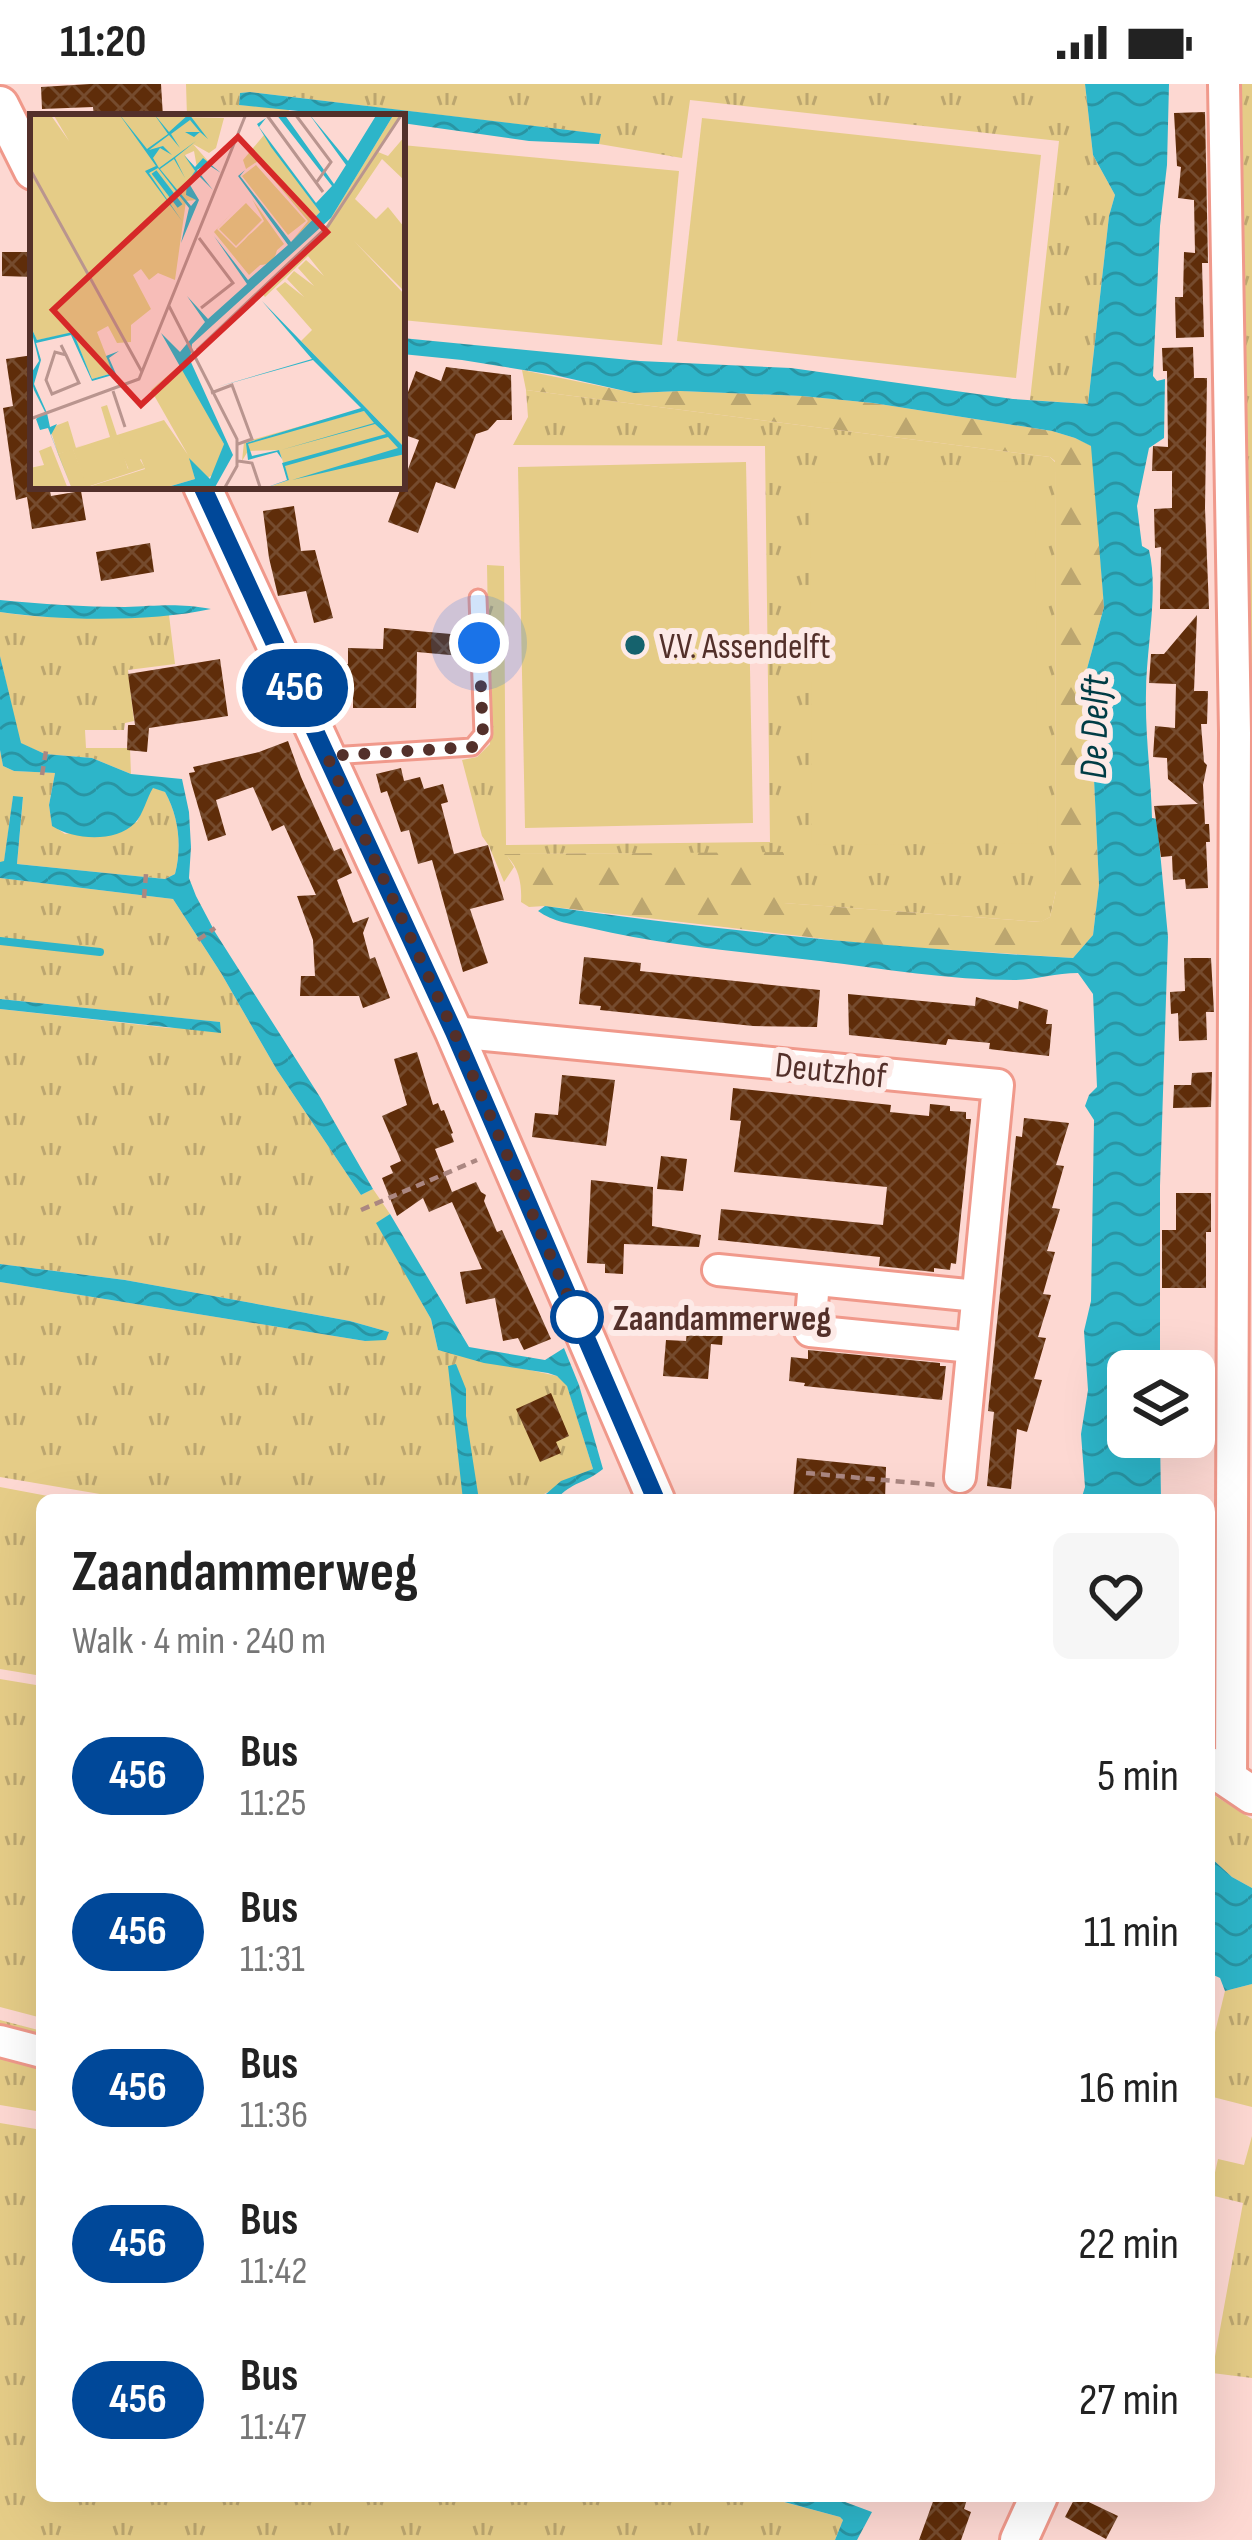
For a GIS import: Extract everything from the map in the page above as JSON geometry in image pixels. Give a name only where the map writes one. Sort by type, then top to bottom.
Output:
[{"type":"street","points":[[1224,84],[1234,733],[1231,1780]]},
{"type":"street","points":[[0,105],[30,165]]},
{"type":"street","points":[[203,489],[454,1032],[653,1494]]},
{"type":"street","name":"Deutzhof","points":[[454,1032],[998,1085],[960,1478]]},
{"type":"street","points":[[718,1270],[977,1296]]},
{"type":"street","points":[[814,1281],[810,1331],[972,1347]]},
{"type":"street","points":[[0,2041],[36,2050]]},
{"type":"street","points":[[1019,2540],[1037,2502]]},
{"type":"lane","points":[[327,756],[472,747],[483,734],[478,598]]},
{"type":"path","points":[[42,775],[46,751]]},
{"type":"path","points":[[144,898],[146,874]]},
{"type":"path","points":[[198,940],[215,928]]},
{"type":"path","points":[[361,1210],[504,1148]]},
{"type":"path","points":[[806,1473],[950,1486],[960,1478]]},
{"type":"green space","points":[[186,84],[1085,84],[1093,155],[1115,195],[1088,404],[1030,400],[1059,141],[690,100],[682,158],[599,144],[600,134],[250,92],[240,93],[239,105],[289,109],[288,114],[187,114]]},
{"type":"green space","points":[[1232,84],[1252,84],[1252,949],[1243,949]]},
{"type":"green space","points":[[702,118],[1041,155],[1016,378],[677,341]]},
{"type":"green space","points":[[405,145],[679,171],[662,345],[405,320]]},
{"type":"green space","points":[[522,370],[634,393],[802,396],[873,403],[1052,431],[1092,446],[1104,607],[1085,676],[1099,885],[1093,935],[1073,958],[876,945],[529,907],[521,902],[518,875],[504,854],[784,852],[784,903],[1040,922],[1050,917],[1056,891],[1055,461],[526,390]]},
{"type":"green space","points":[[526,390],[1050,457],[1055,462],[1056,891],[1050,917],[1041,922],[783,903],[784,853],[506,854],[514,867],[504,882],[482,836],[462,760],[477,757],[490,744],[487,565],[504,566],[506,845],[770,842],[765,446],[513,445],[528,417]]},
{"type":"green space","name":"V.V. Assendelft","points":[[746,462],[753,823],[525,828],[518,467]]},
{"type":"green space","points":[[1035,481],[1038,843],[812,845],[810,483]]},
{"type":"green space","points":[[0,612],[63,617],[169,615],[175,664],[128,670],[134,721],[125,723],[124,730],[85,730],[86,748],[130,748],[131,774],[92,758],[45,754],[20,743],[0,656]]},
{"type":"green space","points":[[0,750],[3,766],[14,771],[55,773],[49,805],[52,825],[65,834],[137,822],[152,787],[165,792],[178,832],[175,874],[165,879],[17,864],[23,798],[13,797],[4,862],[0,862]]},
{"type":"green space","points":[[0,878],[173,899],[277,1070],[361,1195],[373,1189],[390,1214],[377,1223],[431,1319],[438,1350],[557,1376],[567,1385],[593,1469],[544,1494],[100,1494],[0,1477],[0,1282],[365,1341],[389,1332],[125,1280],[0,1264],[0,1009],[169,1028],[219,1022],[0,999]]},
{"type":"green space","points":[[0,1487],[37,1494],[36,1675],[0,1669]]},
{"type":"green space","points":[[0,1679],[36,1685],[36,2016],[0,2007]]},
{"type":"green space","points":[[1215,1796],[1252,1819],[1252,1888],[1215,1861]]},
{"type":"green space","points":[[1252,1984],[1252,2107],[1215,2098],[1215,2032],[1225,1991]]},
{"type":"green space","points":[[0,2020],[36,2029],[36,2111],[0,2105]]},
{"type":"green space","points":[[0,2123],[36,2129],[36,2502],[784,2502],[843,2520],[835,2540],[0,2540]]},
{"type":"green space","points":[[1252,2136],[1252,2378],[1215,2373],[1243,2203],[1215,2196],[1215,2172],[1218,2159],[1244,2165]]},
{"type":"water","name":"De Delft","points":[[1085,84],[1169,84],[1153,376],[1157,381],[1165,379],[1164,438],[1149,448],[1137,506],[1142,546],[1149,550],[1152,566],[1146,724],[1152,818],[1157,819],[1168,937],[1160,1350],[1107,1350],[1107,1458],[1160,1458],[1161,1494],[1083,1494],[1081,1434],[1088,1390],[1084,1331],[1091,1301],[1094,1120],[1085,1106],[1097,1087],[1093,994],[1078,973],[1014,980],[917,974],[647,939],[563,922],[538,911],[545,906],[809,938],[1073,958],[1093,935],[1099,885],[1085,676],[1104,607],[1091,446],[1052,431],[873,403],[802,396],[634,393],[554,375],[405,354],[405,338],[640,361],[791,368],[1013,399],[1088,404],[1115,195],[1093,155]]},
{"type":"water","points":[[240,93],[601,134],[599,144],[529,141],[405,123],[405,114],[328,114],[239,105]]},
{"type":"water","points":[[0,600],[211,609],[134,618],[50,617],[0,612]]},
{"type":"water","points":[[0,656],[21,743],[45,754],[92,758],[131,774],[182,779],[189,812],[189,878],[196,896],[373,1189],[361,1195],[277,1070],[173,899],[0,878],[13,796],[23,797],[17,864],[165,879],[175,874],[179,843],[170,802],[165,792],[153,788],[138,820],[117,834],[83,836],[52,826],[49,805],[55,773],[3,766]]},
{"type":"water","points":[[0,999],[220,1022],[221,1033],[0,1009]]},
{"type":"water","points":[[390,1214],[469,1347],[545,1360],[564,1348],[603,1469],[563,1494],[546,1494],[561,1481],[593,1469],[567,1386],[548,1373],[438,1350],[431,1319],[376,1223]]},
{"type":"water","points":[[0,1264],[125,1280],[389,1332],[386,1340],[365,1341],[0,1282]]},
{"type":"water","points":[[456,1364],[466,1389],[478,1494],[462,1494],[448,1366]]},
{"type":"water","points":[[1215,1861],[1252,1888],[1252,1984],[1225,1991],[1215,1976]]},
{"type":"water","points":[[784,2502],[845,2502],[872,2512],[857,2540],[835,2540],[840,2517]]},
{"type":"building","points":[[161,84],[163,114],[94,114],[93,107],[42,109],[41,87]]},
{"type":"building","points":[[1205,112],[1208,263],[1202,263],[1204,337],[1176,338],[1175,297],[1183,297],[1184,252],[1195,253],[1194,200],[1178,198],[1181,167],[1177,166],[1174,113]]},
{"type":"building","points":[[2,252],[30,252],[30,277],[2,276]]},
{"type":"building","points":[[1193,347],[1194,378],[1207,378],[1209,609],[1160,609],[1161,547],[1155,548],[1154,509],[1172,508],[1172,471],[1152,471],[1153,446],[1168,447],[1162,348]]},
{"type":"building","points":[[30,355],[30,489],[50,489],[51,496],[81,491],[86,520],[32,529],[27,497],[16,500],[3,408],[13,406],[6,359]]},
{"type":"building","points":[[446,367],[511,375],[512,420],[497,420],[476,434],[455,489],[436,482],[418,533],[388,522],[400,489],[405,489],[419,440],[405,435],[405,400],[416,371],[441,381]]},
{"type":"building","points":[[294,506],[301,551],[315,550],[333,618],[314,623],[306,591],[278,596],[269,558],[263,511]]},
{"type":"building","points":[[150,543],[154,572],[101,581],[96,552]]},
{"type":"building","points":[[1197,615],[1194,691],[1208,691],[1207,724],[1201,724],[1207,765],[1205,824],[1209,824],[1210,842],[1206,842],[1208,888],[1186,889],[1185,879],[1173,880],[1172,856],[1161,857],[1154,806],[1198,804],[1168,779],[1167,758],[1153,757],[1155,726],[1175,728],[1176,684],[1149,683],[1151,654],[1164,654]]},
{"type":"building","points":[[384,628],[462,635],[461,656],[417,652],[416,708],[353,708],[353,692],[325,693],[321,666],[348,664],[348,648],[383,649]]},
{"type":"building","points":[[220,659],[228,716],[149,728],[147,752],[127,750],[128,725],[135,725],[128,674]]},
{"type":"building","points":[[288,741],[334,851],[341,848],[352,873],[337,880],[353,923],[369,917],[363,933],[390,998],[363,1008],[359,996],[300,996],[301,976],[315,976],[313,940],[297,896],[316,895],[284,825],[272,831],[253,787],[216,800],[226,835],[208,841],[191,782],[193,767]]},
{"type":"building","points":[[401,768],[404,781],[420,777],[424,789],[443,784],[448,802],[441,804],[454,854],[488,845],[504,900],[470,909],[488,963],[463,972],[432,860],[418,864],[409,830],[401,832],[387,791],[381,793],[376,774]]},
{"type":"building","points":[[584,957],[641,963],[640,971],[820,990],[817,1027],[753,1026],[579,1004]]},
{"type":"building","points":[[1184,958],[1211,958],[1214,1012],[1206,1012],[1207,1040],[1179,1041],[1178,1013],[1171,1014],[1170,992],[1185,991]]},
{"type":"building","points":[[848,994],[975,1006],[976,997],[1018,1009],[1019,1001],[1048,1010],[1046,1024],[1052,1024],[1049,1056],[989,1049],[990,1043],[948,1039],[946,1045],[849,1035]]},
{"type":"building","points":[[417,1052],[433,1105],[438,1103],[444,1110],[453,1133],[454,1142],[435,1149],[452,1192],[476,1182],[486,1195],[484,1201],[497,1232],[502,1230],[551,1339],[524,1350],[518,1338],[503,1341],[495,1298],[466,1304],[460,1272],[482,1269],[452,1202],[429,1212],[423,1198],[397,1216],[382,1178],[393,1173],[390,1166],[401,1161],[382,1116],[407,1105],[394,1059]]},
{"type":"building","points":[[1212,1072],[1211,1107],[1173,1108],[1174,1085],[1191,1085],[1192,1073]]},
{"type":"building","points":[[562,1075],[615,1080],[606,1146],[532,1137],[535,1113],[558,1115]]},
{"type":"building","points":[[733,1088],[891,1105],[890,1112],[929,1116],[930,1104],[966,1112],[966,1119],[971,1119],[956,1264],[951,1263],[950,1270],[934,1268],[934,1272],[879,1266],[880,1257],[718,1240],[721,1209],[883,1225],[887,1187],[734,1172],[741,1121],[730,1120]]},
{"type":"building","points":[[1024,1118],[1069,1123],[1056,1165],[1064,1166],[1052,1208],[1060,1209],[1047,1251],[1055,1252],[1043,1294],[1051,1295],[1038,1337],[1046,1338],[1034,1379],[1042,1380],[1027,1432],[1017,1429],[1011,1489],[987,1486],[994,1412],[988,1411],[1016,1136],[1022,1137]]},
{"type":"building","points":[[661,1156],[687,1159],[683,1191],[657,1189]]},
{"type":"building","points":[[591,1180],[653,1187],[652,1226],[701,1235],[699,1247],[624,1244],[623,1274],[605,1273],[605,1264],[587,1263]]},
{"type":"building","points":[[1176,1193],[1211,1193],[1206,1288],[1162,1288],[1162,1230],[1176,1230]]},
{"type":"building","points":[[688,1318],[724,1320],[722,1345],[711,1344],[708,1379],[663,1376],[666,1340],[686,1341]]},
{"type":"building","points":[[808,1350],[940,1363],[946,1366],[942,1400],[789,1381],[791,1357],[808,1359]]},
{"type":"building","points":[[551,1393],[569,1436],[556,1442],[561,1453],[540,1462],[516,1409]]},
{"type":"building","points":[[797,1458],[886,1467],[885,1494],[794,1494]]},
{"type":"building","points":[[933,2502],[966,2502],[964,2509],[971,2512],[961,2540],[919,2540]]},
{"type":"building","points":[[1073,2502],[1089,2502],[1118,2516],[1106,2539],[1065,2517]]},
{"type":"waterway","points":[[0,941],[100,952]]},
{"type":"bus line","name":"456","points":[[204,489],[454,1032],[653,1494]]},
{"type":"place","name":"V.V. Assendelft","points":[[635,645]]},
{"type":"place","name":"Zaandammerweg","points":[[577,1317]]},
{"type":"route","points":[[479,643],[483,734],[472,747],[327,756],[454,1032],[580,1324],[577,1317]]}]
